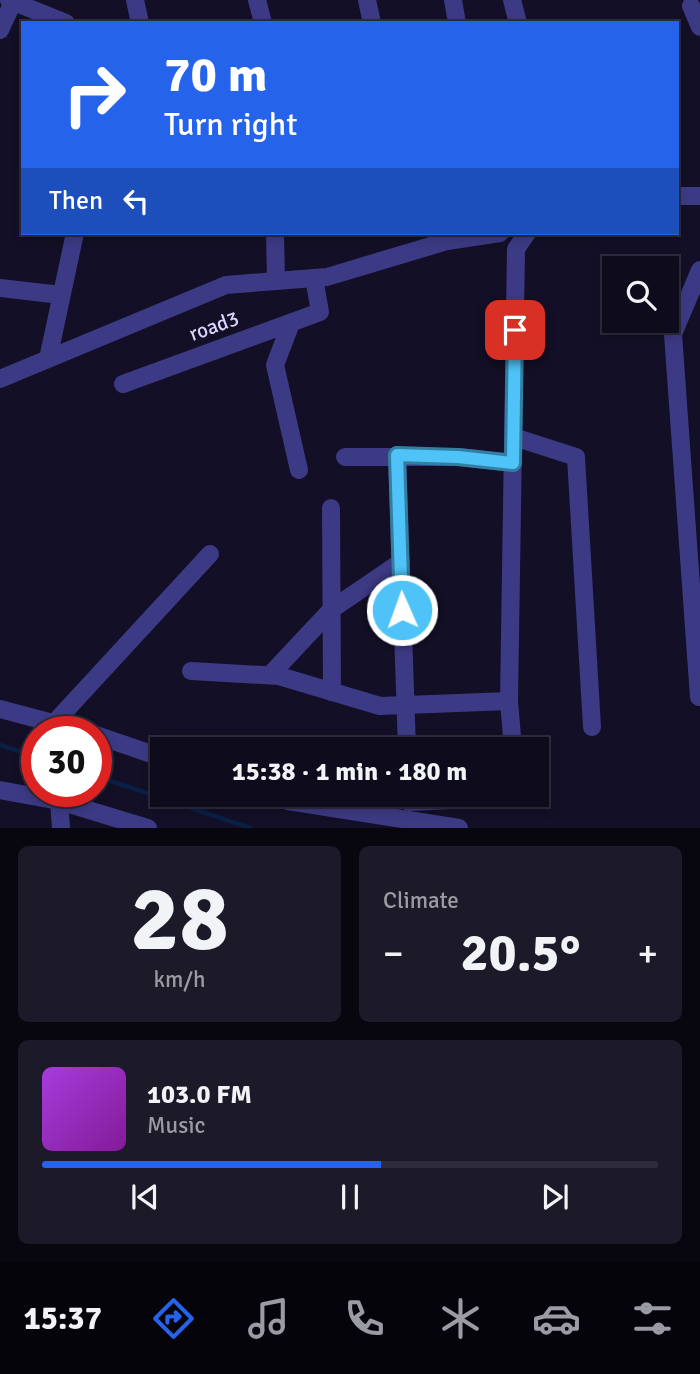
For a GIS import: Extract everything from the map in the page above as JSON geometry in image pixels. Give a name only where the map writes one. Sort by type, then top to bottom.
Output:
[{"type":"street","points":[[135,0],[140,21]]},
{"type":"street","points":[[257,0],[262,21]]},
{"type":"street","points":[[367,0],[372,21]]},
{"type":"street","points":[[453,0],[457,21]]},
{"type":"street","points":[[513,0],[518,21]]},
{"type":"street","points":[[0,30],[11,1],[61,21]]},
{"type":"street","points":[[693,2],[700,27]]},
{"type":"street","points":[[679,196],[700,196]]},
{"type":"street","points":[[48,359],[75,235]]},
{"type":"street","points":[[275,235],[276,281]]},
{"type":"street","points":[[0,379],[226,285],[327,277],[447,241],[487,235]]},
{"type":"street","points":[[512,737],[509,701],[516,249],[526,235]]},
{"type":"street","points":[[699,698],[692,508],[673,334],[700,270]]},
{"type":"street","name":"road3","points":[[123,384],[320,312],[314,278]]},
{"type":"street","points":[[0,288],[61,295]]},
{"type":"street","points":[[291,323],[275,365],[299,470]]},
{"type":"street","points":[[514,437],[576,457],[592,727]]},
{"type":"street","points":[[397,455],[407,737]]},
{"type":"street","points":[[345,457],[458,457],[513,463]]},
{"type":"street","points":[[331,508],[332,692]]},
{"type":"street","points":[[61,716],[210,554]]},
{"type":"street","points":[[271,674],[332,609],[401,562]]},
{"type":"street","points":[[191,671],[271,674],[380,706],[509,701]]},
{"type":"street","points":[[0,709],[33,716]]},
{"type":"street","points":[[112,740],[150,754]]},
{"type":"street","points":[[0,790],[21,794]]},
{"type":"street","points":[[60,807],[61,828]]},
{"type":"street","points":[[80,807],[148,828]]},
{"type":"street","points":[[326,807],[459,828]]},
{"type":"waterway","points":[[0,745],[21,752]]},
{"type":"waterway","points":[[112,781],[250,828]]},
{"type":"route","points":[[402,610],[397,455],[458,457],[513,463],[515,330]]}]
